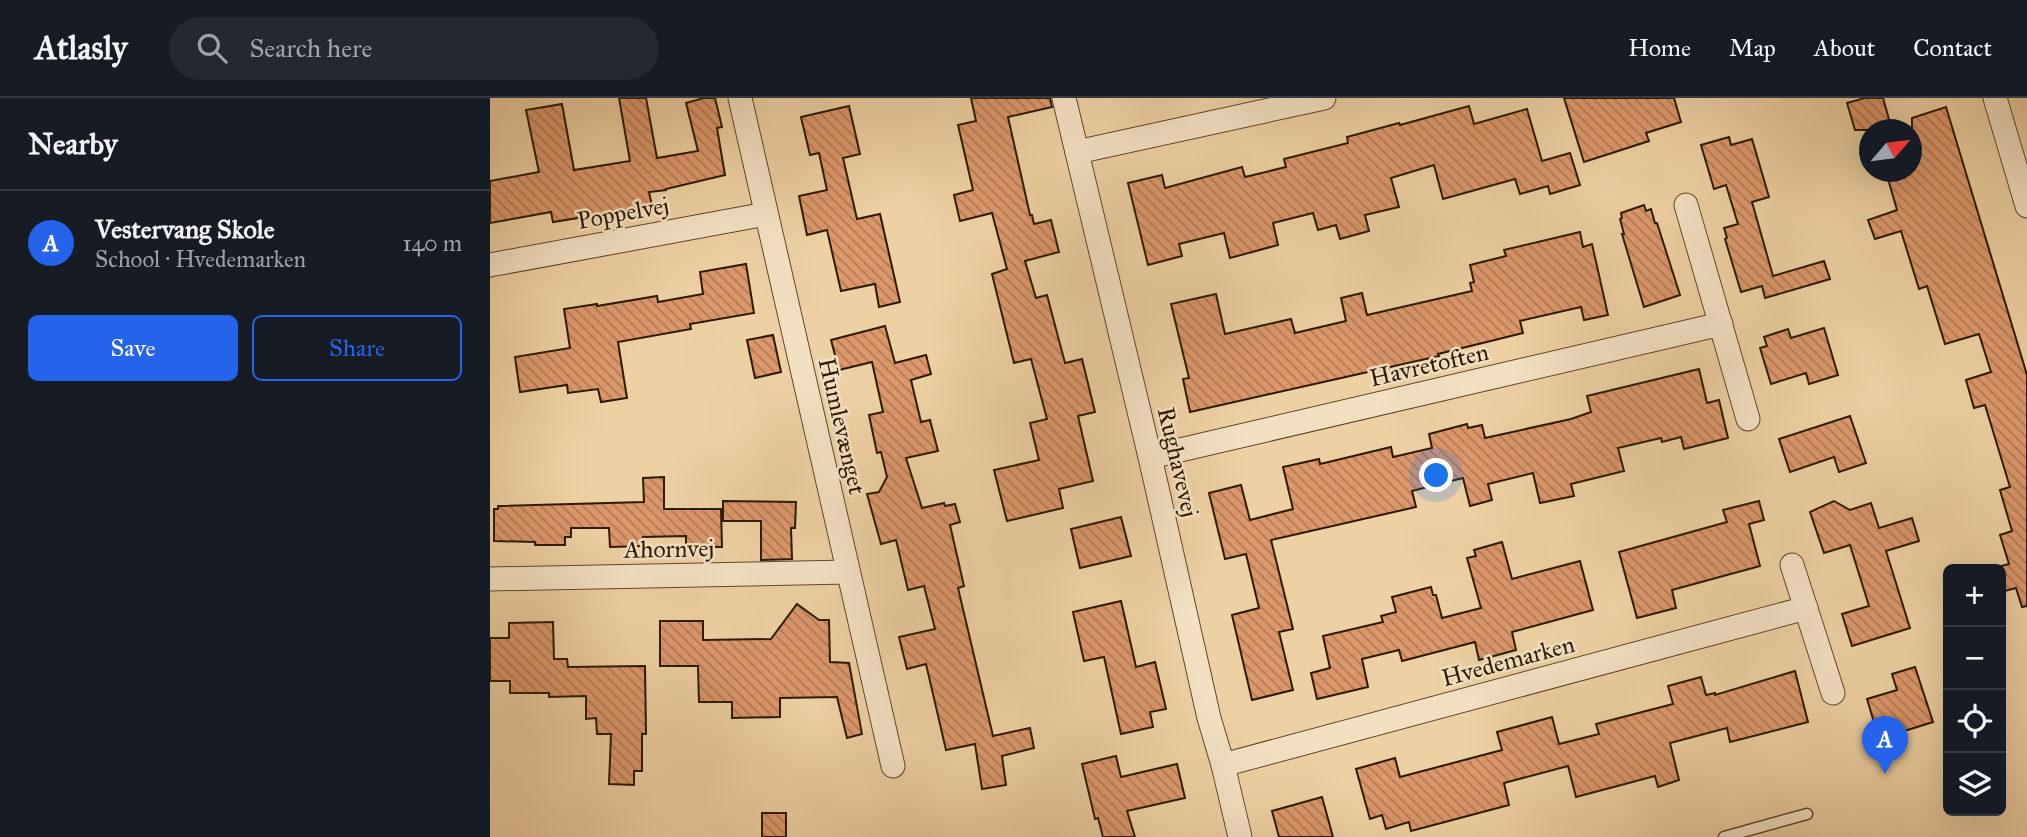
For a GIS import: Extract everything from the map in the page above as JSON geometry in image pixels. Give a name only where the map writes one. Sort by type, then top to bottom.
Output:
[{"type":"street","name":"Humlevænget","points":[[740,98],[893,766]]},
{"type":"street","name":"Rughavevej","points":[[1064,98],[1209,718],[1240,837]]},
{"type":"street","points":[[1077,152],[1324,98]]},
{"type":"street","points":[[1994,98],[2027,206]]},
{"type":"street","points":[[1686,205],[1748,419]]},
{"type":"street","name":"Poppelvej","points":[[490,265],[766,214]]},
{"type":"street","name":"Havretoften","points":[[1150,457],[1721,324]]},
{"type":"street","points":[[1793,565],[1833,693]]},
{"type":"street","name":"Ahornvej","points":[[490,579],[848,572]]},
{"type":"street","name":"Hvedemarken","points":[[1223,765],[1806,608]]},
{"type":"lane","points":[[1724,837],[1807,814]]},
{"type":"building","points":[[619,98],[646,98],[657,158],[698,151],[686,103],[715,98],[722,127],[717,128],[725,175],[649,192],[652,206],[553,222],[551,212],[490,223],[490,181],[539,172],[526,110],[562,104],[574,170],[630,161]]},
{"type":"building","points":[[971,98],[1050,98],[1052,107],[1008,117],[1030,215],[1034,224],[1051,220],[1059,252],[1025,261],[1036,298],[1047,295],[1065,363],[1082,359],[1095,412],[1078,416],[1093,481],[1059,489],[1063,508],[1007,521],[994,470],[1039,460],[1030,423],[1047,419],[1031,359],[1014,363],[992,274],[1007,269],[992,213],[960,221],[954,195],[973,190],[958,125],[976,121]]},
{"type":"building","points":[[1564,98],[1674,98],[1681,122],[1646,133],[1649,141],[1584,162]]},
{"type":"building","points":[[1865,98],[1883,98],[1889,119],[1859,119],[1859,130],[1855,130],[1847,103]]},
{"type":"building","points":[[849,106],[860,154],[843,158],[857,219],[880,214],[900,302],[879,307],[875,284],[841,291],[827,230],[807,235],[799,196],[827,190],[819,153],[810,155],[801,117]]},
{"type":"building","points":[[1469,106],[1474,124],[1527,109],[1542,161],[1570,153],[1580,185],[1550,194],[1548,186],[1520,194],[1515,179],[1443,199],[1434,165],[1391,178],[1399,207],[1365,215],[1369,231],[1340,239],[1336,225],[1318,230],[1313,213],[1273,223],[1278,245],[1230,258],[1224,233],[1179,244],[1182,256],[1148,265],[1128,183],[1162,175],[1165,188],[1242,167],[1245,177],[1286,167],[1284,159],[1348,143],[1347,137]]},
{"type":"building","points":[[1946,107],[2027,375],[2027,606],[2022,607],[2016,588],[2006,591],[2006,565],[2009,564],[2000,535],[2012,531],[2000,490],[2010,487],[1985,405],[1974,408],[1966,380],[1991,372],[1979,334],[1945,344],[1927,286],[1919,289],[1901,231],[1875,239],[1868,220],[1897,210],[1889,182],[1922,182],[1922,119],[1912,118]]},
{"type":"building","points":[[1729,137],[1731,145],[1752,139],[1769,197],[1752,202],[1773,276],[1824,261],[1830,279],[1765,298],[1762,286],[1741,292],[1724,228],[1738,224],[1726,185],[1714,189],[1701,145]]},
{"type":"building","points":[[1644,205],[1646,211],[1651,209],[1657,223],[1680,295],[1644,307],[1620,219],[1621,213]]},
{"type":"building","points":[[1580,232],[1583,247],[1592,244],[1608,315],[1584,320],[1581,307],[1520,321],[1523,333],[1438,354],[1439,356],[1190,412],[1183,379],[1189,378],[1171,304],[1216,294],[1225,334],[1291,319],[1295,333],[1346,321],[1341,298],[1362,293],[1367,315],[1472,291],[1470,283],[1474,282],[1470,265],[1506,256],[1504,250]]},
{"type":"building","points":[[746,264],[754,313],[690,324],[691,329],[618,342],[627,398],[601,402],[598,389],[568,393],[567,385],[520,392],[515,357],[570,348],[564,309],[657,296],[658,302],[703,294],[700,272]]},
{"type":"building","points":[[885,326],[895,363],[926,355],[931,374],[911,380],[921,422],[930,420],[938,451],[906,458],[922,508],[944,503],[945,506],[955,504],[960,522],[950,525],[964,586],[958,588],[993,736],[1030,728],[1034,748],[1002,756],[1006,785],[982,789],[975,744],[946,750],[926,664],[907,669],[899,637],[935,629],[924,586],[908,590],[896,540],[881,544],[867,494],[879,492],[887,477],[881,452],[877,453],[869,415],[883,412],[872,362],[839,370],[831,340]]},
{"type":"building","points":[[1824,328],[1838,375],[1809,384],[1806,373],[1771,384],[1760,348],[1767,346],[1764,337],[1788,329],[1791,338]]},
{"type":"building","points":[[773,335],[781,372],[755,378],[747,340]]},
{"type":"building","points":[[1699,369],[1707,403],[1719,400],[1728,438],[1684,449],[1681,437],[1662,442],[1661,438],[1618,448],[1624,471],[1571,484],[1574,496],[1540,503],[1533,473],[1488,484],[1492,500],[1470,506],[1463,478],[1412,491],[1416,507],[1271,540],[1293,629],[1279,632],[1293,690],[1252,700],[1232,615],[1259,608],[1246,554],[1225,559],[1209,493],[1241,485],[1250,520],[1293,509],[1283,467],[1319,459],[1320,464],[1391,447],[1393,457],[1432,448],[1429,434],[1467,424],[1468,428],[1482,425],[1485,438],[1571,419],[1591,412],[1587,396]]},
{"type":"building","points":[[1850,416],[1866,463],[1839,472],[1834,457],[1790,472],[1779,439]]},
{"type":"building","points":[[664,477],[664,509],[721,509],[722,547],[686,547],[686,536],[643,537],[644,546],[610,547],[609,528],[571,528],[571,537],[565,537],[565,545],[494,541],[494,509],[498,509],[498,506],[644,502],[643,478]]},
{"type":"building","points":[[723,501],[796,502],[795,528],[791,528],[792,559],[761,560],[761,521],[723,521]]},
{"type":"building","points":[[1759,501],[1764,520],[1749,524],[1760,566],[1672,590],[1676,608],[1637,618],[1619,552],[1727,522],[1723,510]]},
{"type":"building","points":[[1834,501],[1850,510],[1871,503],[1879,528],[1912,518],[1919,541],[1886,551],[1910,628],[1852,646],[1842,614],[1869,606],[1850,545],[1824,553],[1810,512]]},
{"type":"building","points":[[1121,517],[1131,556],[1080,568],[1071,529]]},
{"type":"building","points":[[1502,542],[1512,579],[1580,561],[1593,610],[1512,632],[1516,650],[1479,660],[1475,642],[1402,661],[1399,650],[1362,659],[1368,687],[1317,699],[1311,673],[1330,668],[1323,636],[1383,622],[1381,616],[1396,612],[1392,597],[1431,587],[1442,618],[1481,608],[1467,558],[1476,556],[1474,550]]},
{"type":"building","points":[[1121,601],[1136,667],[1155,662],[1166,709],[1150,712],[1153,727],[1121,734],[1104,657],[1084,661],[1073,612]]},
{"type":"building","points":[[797,604],[819,620],[829,620],[830,662],[849,663],[862,734],[847,738],[837,697],[780,698],[780,717],[732,718],[732,702],[699,702],[698,666],[660,666],[660,621],[703,621],[703,640],[771,639]]},
{"type":"building","points":[[553,622],[554,659],[567,659],[568,667],[645,666],[646,734],[642,734],[642,771],[634,771],[634,785],[609,784],[611,734],[597,734],[596,718],[586,719],[586,696],[549,697],[549,693],[510,693],[510,681],[490,681],[490,638],[509,638],[509,623]]},
{"type":"building","points":[[1915,667],[1933,722],[1879,739],[1867,699],[1897,690],[1892,674]]},
{"type":"building","points":[[1795,671],[1808,722],[1730,742],[1727,728],[1670,743],[1679,780],[1658,787],[1655,776],[1576,797],[1568,766],[1504,783],[1509,805],[1411,831],[1409,822],[1386,829],[1382,815],[1370,819],[1356,769],[1395,758],[1400,777],[1502,750],[1497,732],[1552,717],[1559,744],[1599,734],[1596,724],[1673,704],[1668,686],[1701,677],[1706,695],[1715,695]]},
{"type":"building","points":[[1116,756],[1121,777],[1177,764],[1185,798],[1127,811],[1135,837],[1103,837],[1098,818],[1095,819],[1082,764]]},
{"type":"building","points":[[1322,797],[1333,837],[1279,837],[1272,811]]},
{"type":"building","points":[[762,813],[786,813],[786,837],[762,837]]},
{"type":"place","name":"Vestervang Skole","points":[[1885,774]]}]
